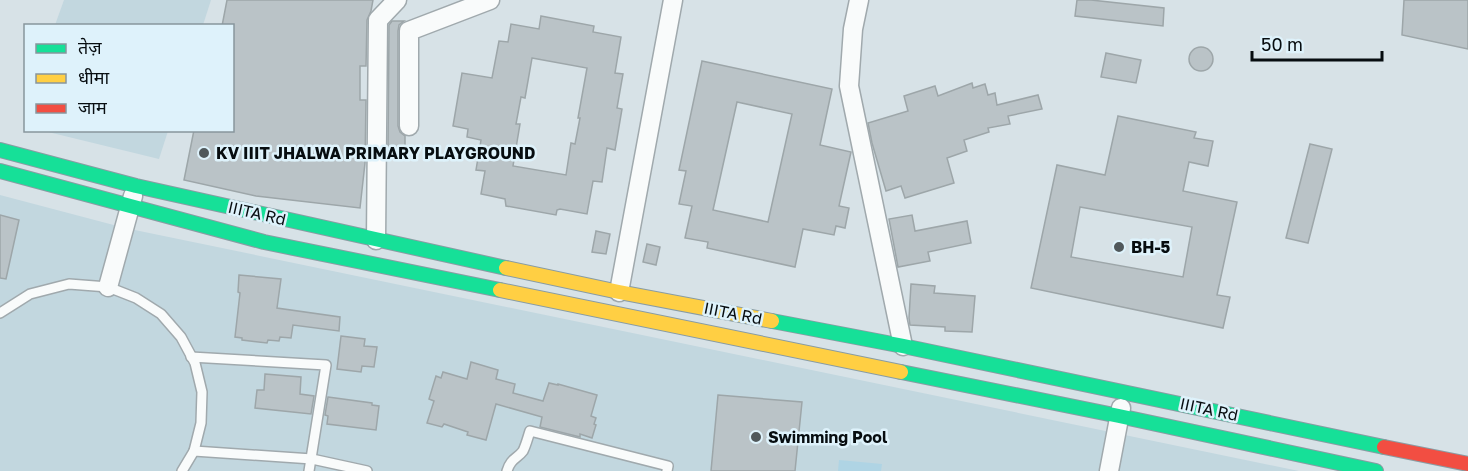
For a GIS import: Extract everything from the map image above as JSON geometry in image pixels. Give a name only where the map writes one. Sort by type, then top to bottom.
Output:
[{"type":"main road","name":"IIITA Rd","points":[[0,150],[136,186],[619,292],[903,346],[1468,464]]},
{"type":"main road","name":"IIITA Rd","points":[[0,171],[264,243],[1376,471]]},
{"type":"street","points":[[376,240],[378,20],[397,0]]},
{"type":"street","points":[[409,126],[409,31],[490,0]]},
{"type":"street","points":[[619,292],[673,0]]},
{"type":"street","points":[[860,0],[853,29],[849,86],[903,346]]},
{"type":"street","points":[[108,287],[136,186]]},
{"type":"street","points":[[1108,471],[1124,391]]},
{"type":"lane","points":[[0,313],[30,294],[69,284],[108,287],[136,298],[161,315],[181,337],[195,363],[202,392],[201,423],[194,452],[182,471]]},
{"type":"lane","points":[[191,357],[326,365],[309,471]]},
{"type":"lane","points":[[507,471],[508,465],[522,452],[530,431],[668,466],[667,471]]},
{"type":"lane","points":[[194,452],[312,459],[367,471]]},
{"type":"shaded area","points":[[64,0],[211,0],[203,24],[55,24]]},
{"type":"shaded area","points":[[48,132],[167,132],[159,159]]},
{"type":"shaded area","points":[[0,195],[125,228],[1299,471],[0,471]]},
{"type":"shaded area","points":[[839,460],[882,464],[881,471],[838,471]]},
{"type":"building","points":[[227,0],[373,0],[367,20],[366,66],[360,66],[360,100],[366,100],[365,163],[360,208],[256,196],[184,180],[194,132],[234,132],[234,24],[222,24]]},
{"type":"building","points":[[1077,0],[1164,8],[1163,26],[1075,16]]},
{"type":"building","points":[[1404,0],[1468,0],[1468,49],[1402,35]]},
{"type":"building","points":[[541,16],[594,26],[593,32],[621,37],[615,73],[623,74],[617,108],[622,109],[615,150],[607,148],[602,182],[593,181],[587,214],[560,209],[557,210],[556,215],[506,206],[505,199],[481,194],[485,171],[476,170],[481,140],[467,137],[468,129],[453,126],[462,73],[492,78],[499,41],[508,42],[511,24],[539,29]],"holes":[[[532,58],[587,68],[575,144],[571,143],[566,175],[513,166],[520,124],[516,124],[521,97],[525,98]]]},
{"type":"building","points":[[392,21],[404,21],[399,25],[398,31],[398,126],[400,132],[405,136],[405,152],[388,152],[389,25]]},
{"type":"building","points":[[1201,47],[1210,50],[1213,59],[1210,68],[1201,71],[1192,68],[1189,59],[1192,50]]},
{"type":"building","points":[[1106,53],[1141,60],[1136,83],[1101,77]]},
{"type":"building","points":[[702,61],[832,89],[820,145],[851,152],[839,206],[849,208],[845,228],[836,226],[834,235],[803,229],[795,267],[707,248],[708,242],[685,238],[692,206],[679,204],[686,171],[679,170]],"holes":[[[737,102],[792,114],[768,222],[713,210]]]},
{"type":"building","points":[[972,83],[973,88],[985,84],[988,95],[995,93],[997,105],[1038,95],[1042,109],[1008,116],[1010,124],[988,128],[989,132],[964,140],[967,151],[947,158],[954,183],[905,198],[901,186],[886,191],[868,123],[908,111],[904,96],[935,86],[938,96]]},
{"type":"building","points":[[1118,116],[1196,132],[1194,138],[1213,141],[1208,166],[1189,162],[1183,191],[1237,202],[1217,295],[1230,297],[1223,328],[1031,288],[1057,165],[1105,175]],"holes":[[[1080,207],[1192,227],[1183,277],[1071,257]]]},
{"type":"building","points":[[1310,144],[1332,149],[1308,243],[1286,238]]},
{"type":"building","points":[[0,215],[19,220],[6,279],[0,278]]},
{"type":"building","points":[[912,215],[915,231],[967,221],[971,243],[928,252],[930,261],[898,267],[889,219]]},
{"type":"building","points":[[596,231],[610,234],[606,254],[592,252]]},
{"type":"building","points":[[647,244],[660,247],[656,265],[643,262]]},
{"type":"building","points":[[239,275],[281,279],[277,308],[340,317],[339,331],[293,325],[291,338],[280,337],[279,341],[268,340],[267,343],[235,337],[240,293],[238,292]]},
{"type":"building","points":[[911,284],[935,286],[934,293],[975,296],[972,332],[945,331],[945,327],[910,325]]},
{"type":"building","points":[[341,336],[365,339],[364,346],[377,347],[374,367],[362,366],[361,372],[337,369]]},
{"type":"building","points":[[471,362],[498,370],[496,379],[515,384],[513,393],[543,401],[549,383],[597,395],[591,416],[596,418],[592,438],[540,427],[542,417],[496,404],[486,440],[467,435],[468,432],[444,424],[442,427],[427,423],[434,401],[429,399],[436,376],[441,378],[443,372],[467,379]]},
{"type":"building","points":[[265,374],[301,377],[300,394],[314,396],[311,414],[255,408],[257,390],[264,390]]},
{"type":"building","name":"Swimming Pool","points":[[718,395],[802,402],[795,471],[711,471]]},
{"type":"building","points":[[328,397],[379,406],[376,430],[327,424],[328,416],[325,415]]},
{"type":"traffic: fast","points":[[0,150],[136,186],[506,268]]},
{"type":"traffic: fast","points":[[0,171],[264,242],[500,290]]},
{"type":"traffic: fast","points":[[772,321],[903,346],[1384,447]]},
{"type":"traffic: fast","points":[[901,372],[1376,471]]},
{"type":"traffic: slow","points":[[506,268],[772,321]]},
{"type":"traffic: slow","points":[[500,290],[901,372]]},
{"type":"traffic: jam","points":[[1384,447],[1468,464]]},
{"type":"place","name":"KV IIIT JHALWA PRIMARY PLAYGROUND","points":[[204,153]]},
{"type":"place","name":"BH-5","points":[[1119,247]]},
{"type":"place","name":"Swimming Pool","points":[[756,437]]}]
